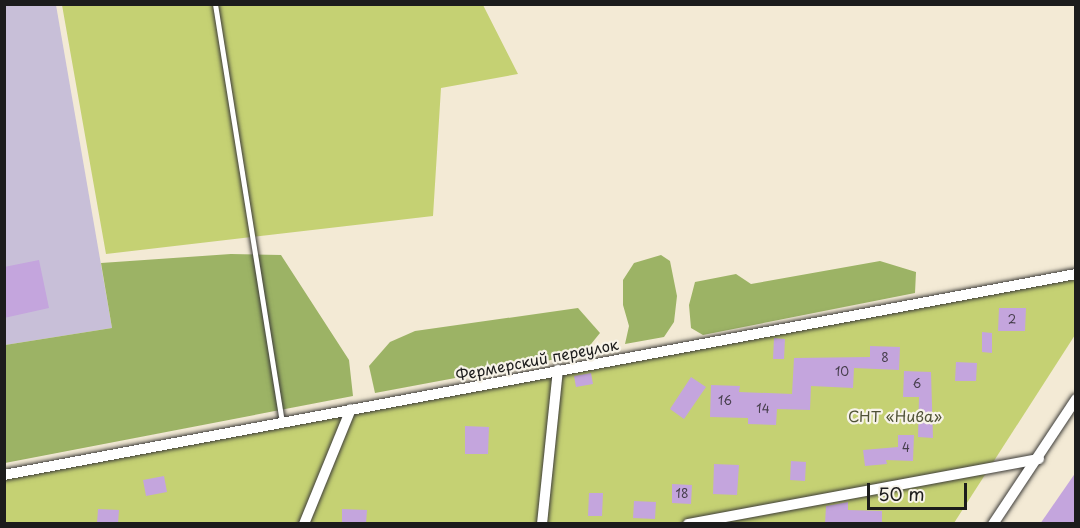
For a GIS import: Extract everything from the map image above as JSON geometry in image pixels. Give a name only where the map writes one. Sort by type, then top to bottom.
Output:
[{"type":"street","name":"Фермерский переулок","points":[[4,475],[1076,274]]},
{"type":"street","points":[[542,524],[558,370]]},
{"type":"street","points":[[993,524],[1039,459],[1076,399]]},
{"type":"street","points":[[304,524],[351,409]]},
{"type":"street","points":[[688,524],[1039,459]]},
{"type":"lane","points":[[215,4],[282,422]]},
{"type":"shaded area","points":[[5,5],[56,5],[112,328],[5,345]]},
{"type":"green space","points":[[62,5],[483,5],[518,74],[441,88],[433,216],[106,254]]},
{"type":"green space","points":[[231,254],[281,255],[349,360],[353,396],[5,463],[5,345],[112,328],[101,263]]},
{"type":"green space","points":[[661,255],[670,261],[677,296],[674,322],[664,337],[625,344],[629,326],[623,305],[623,280],[634,263]]},
{"type":"green space","points":[[880,261],[916,272],[915,293],[703,335],[691,328],[689,305],[695,282],[736,274],[751,284]]},
{"type":"green space","name":"СНТ «Нива»","points":[[1075,274],[1075,335],[954,523],[5,523],[4,475]]},
{"type":"green space","points":[[578,308],[600,333],[583,354],[375,393],[369,366],[390,342],[415,331]]},
{"type":"building","points":[[39,260],[49,308],[4,318],[4,267]]},
{"type":"building","points":[[999,308],[1026,308],[1025,331],[998,331]]},
{"type":"building","points":[[982,332],[992,333],[992,353],[982,352]]},
{"type":"building","points":[[774,338],[785,339],[784,359],[773,359]]},
{"type":"building","points":[[870,346],[900,347],[899,370],[854,368],[853,388],[811,386],[810,410],[777,409],[776,425],[748,424],[748,418],[710,417],[711,385],[740,386],[739,392],[792,394],[794,358],[870,357]]},
{"type":"building","points":[[956,362],[977,363],[976,381],[955,381]]},
{"type":"building","points":[[904,371],[931,372],[933,438],[918,437],[919,397],[903,397]]},
{"type":"building","points":[[591,373],[593,384],[576,387],[574,376]]},
{"type":"building","points":[[691,377],[706,387],[684,419],[670,409]]},
{"type":"building","points":[[465,426],[489,427],[488,454],[465,454]]},
{"type":"building","points":[[898,435],[914,435],[913,461],[886,460],[887,464],[865,466],[863,450],[898,447]]},
{"type":"building","points":[[791,461],[806,462],[805,481],[790,480]]},
{"type":"building","points":[[714,464],[739,465],[737,495],[713,494]]},
{"type":"building","points":[[1076,472],[1076,524],[1040,524]]},
{"type":"building","points":[[164,476],[167,492],[146,496],[143,480]]},
{"type":"building","points":[[672,484],[692,485],[691,504],[672,503]]},
{"type":"building","points":[[589,493],[603,493],[602,516],[588,516]]},
{"type":"building","points":[[634,501],[656,502],[655,519],[633,518]]},
{"type":"building","points":[[848,502],[848,510],[882,511],[882,524],[825,524],[826,506]]},
{"type":"building","points":[[98,509],[119,510],[118,524],[97,524]]},
{"type":"building","points":[[342,509],[367,510],[366,524],[342,524]]}]
